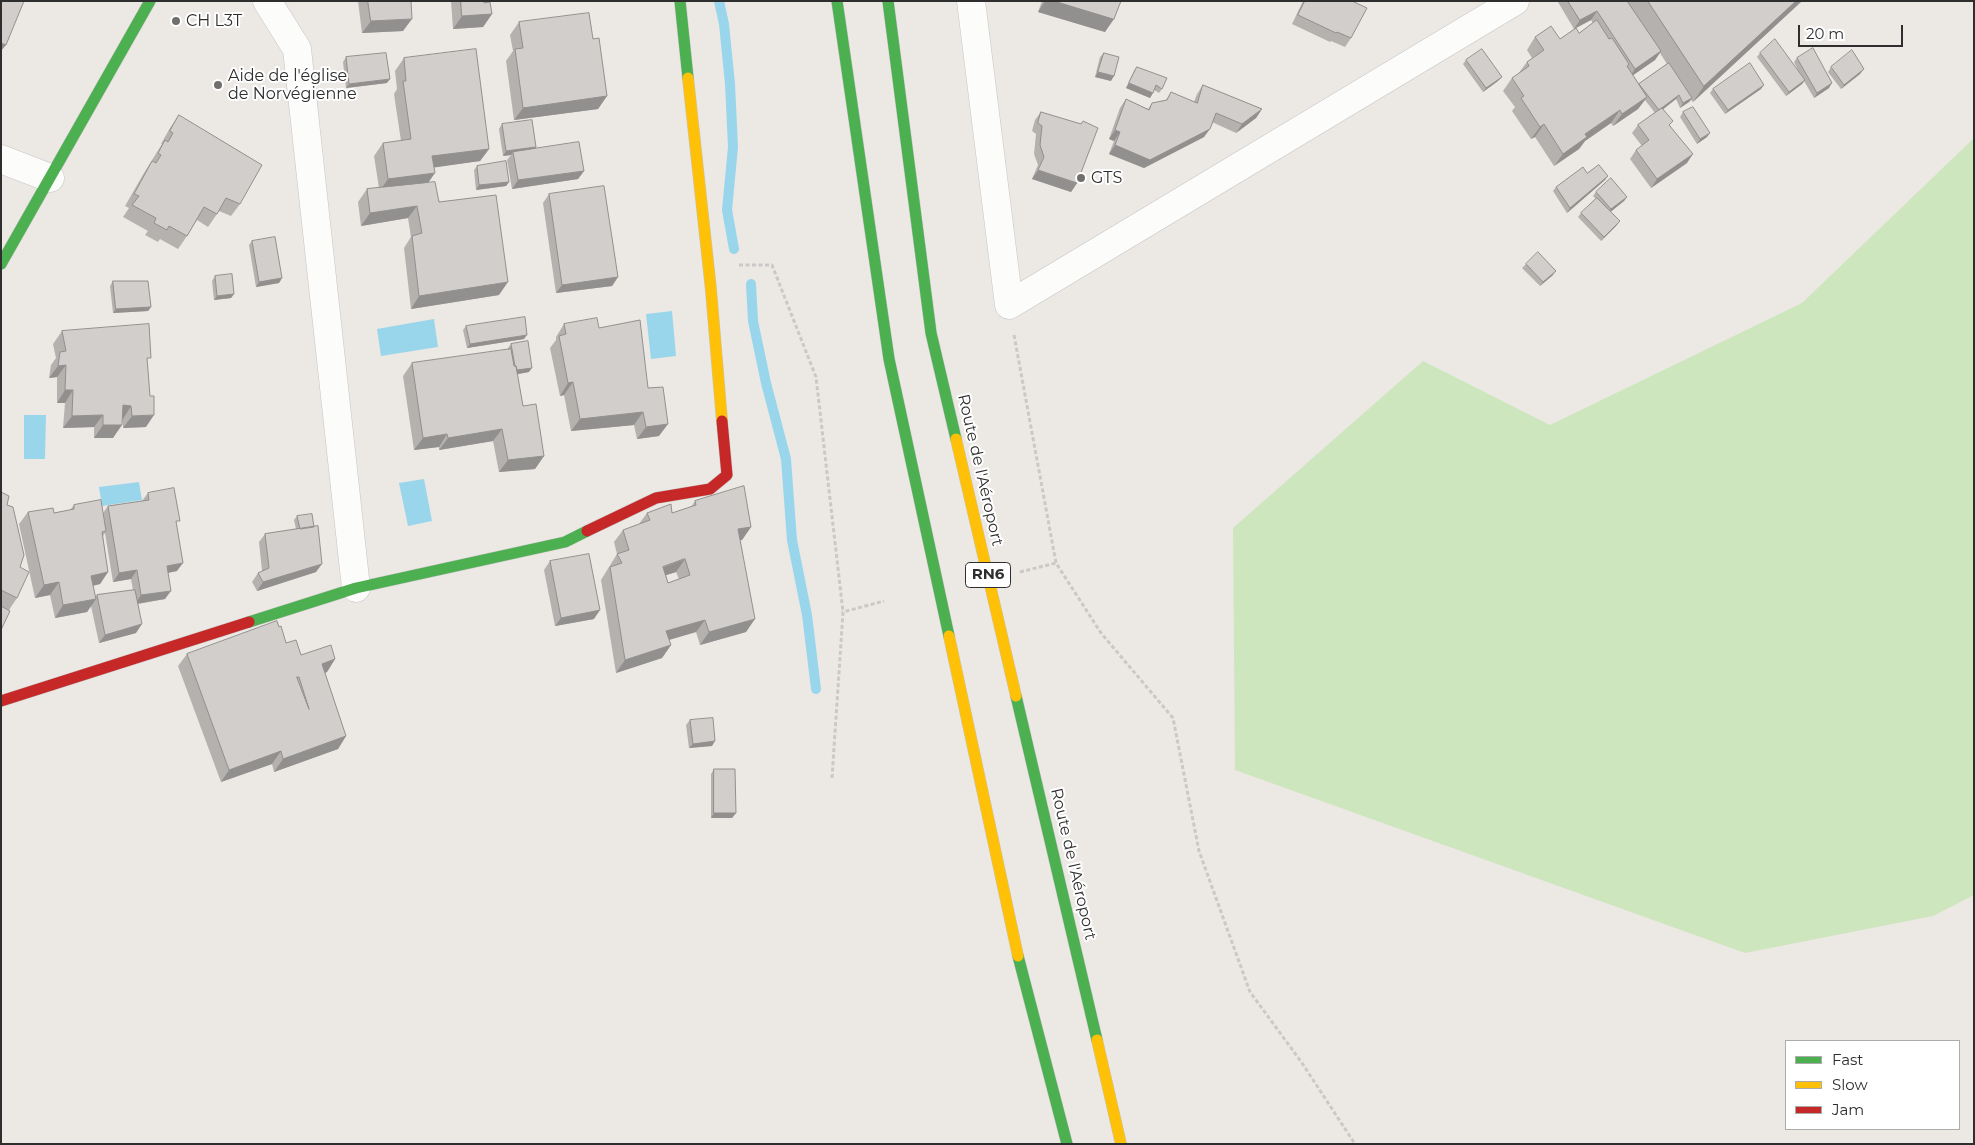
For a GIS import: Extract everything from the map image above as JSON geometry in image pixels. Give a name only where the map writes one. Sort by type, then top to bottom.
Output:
[{"type":"main road","points":[[1,264],[150,1]]},
{"type":"main road","points":[[1,701],[356,588],[565,542],[656,498],[710,489],[727,475],[709,266],[680,1]]},
{"type":"main road","points":[[837,1],[889,359],[1015,943],[1067,1144]]},
{"type":"main road","name":"Route de l'Aéroport","points":[[888,1],[931,333],[1121,1144]]},
{"type":"street","points":[[267,1],[297,50],[356,588]]},
{"type":"street","points":[[971,1],[1009,305],[1515,1]]},
{"type":"street","points":[[1,159],[50,178]]},
{"type":"path","points":[[709,266],[772,265],[816,377],[843,612],[832,778]]},
{"type":"path","points":[[1009,305],[1056,563],[1101,633],[1173,718],[1199,851],[1250,992],[1302,1063],[1355,1144]]},
{"type":"path","points":[[1020,573],[1056,563]]},
{"type":"path","points":[[843,612],[884,601]]},
{"type":"green space","points":[[1974,138],[1974,895],[1933,916],[1745,953],[1235,770],[1233,528],[1423,361],[1550,425],[1802,303]]},
{"type":"water","points":[[672,311],[676,356],[651,359],[646,314]]},
{"type":"water","points":[[434,319],[438,347],[381,356],[377,329]]},
{"type":"water","points":[[24,415],[46,415],[45,459],[24,459]]},
{"type":"water","points":[[424,479],[432,521],[408,526],[399,483]]},
{"type":"water","points":[[139,482],[142,500],[102,506],[99,487]]},
{"type":"building","points":[[1,1],[24,1],[6,45],[1,43]]},
{"type":"building","points":[[368,1],[411,1],[412,19],[371,21]]},
{"type":"building","points":[[461,1],[490,2],[492,14],[462,16]]},
{"type":"building","points":[[1054,1],[1121,1],[1114,19]]},
{"type":"building","points":[[1305,1],[1352,1],[1367,8],[1351,38],[1298,15]]},
{"type":"building","points":[[1568,1],[1627,1],[1661,51],[1635,69],[1597,11],[1580,20]]},
{"type":"building","points":[[1648,1],[1796,1],[1704,86]]},
{"type":"building","points":[[589,13],[593,39],[599,38],[607,96],[523,108],[515,49],[523,48],[519,22]]},
{"type":"building","points":[[1597,20],[1609,39],[1612,38],[1629,64],[1627,66],[1647,97],[1622,114],[1620,110],[1585,134],[1587,137],[1563,154],[1544,124],[1540,127],[1521,98],[1524,96],[1512,78],[1529,66],[1527,62],[1544,50],[1535,37],[1551,26],[1560,39],[1576,28],[1579,33]]},
{"type":"building","points":[[1775,39],[1805,80],[1789,92],[1760,53]]},
{"type":"building","points":[[1813,48],[1832,83],[1817,93],[1797,58]]},
{"type":"building","points":[[476,49],[489,149],[432,156],[435,173],[388,179],[383,143],[411,139],[403,81],[406,81],[404,58]]},
{"type":"building","points":[[1482,49],[1502,77],[1486,88],[1466,60]]},
{"type":"building","points":[[1852,50],[1864,69],[1844,85],[1831,67]]},
{"type":"building","points":[[386,53],[390,79],[349,84],[346,57]]},
{"type":"building","points":[[1104,53],[1119,57],[1114,76],[1098,72]]},
{"type":"building","points":[[1669,63],[1692,98],[1683,103],[1679,95],[1659,110],[1639,84]]},
{"type":"building","points":[[1750,63],[1764,85],[1728,110],[1713,89]]},
{"type":"building","points":[[1137,67],[1167,78],[1162,89],[1156,85],[1153,93],[1129,83]]},
{"type":"building","points":[[1203,85],[1262,109],[1242,124],[1216,113],[1210,129],[1150,160],[1115,145],[1120,132],[1115,130],[1126,99],[1149,110],[1152,103],[1167,100],[1171,92],[1197,103]]},
{"type":"building","points":[[1693,107],[1710,133],[1700,139],[1683,112]]},
{"type":"building","points":[[1662,108],[1673,121],[1669,125],[1693,154],[1657,179],[1636,150],[1649,140],[1638,125]]},
{"type":"building","points":[[1041,112],[1081,124],[1083,121],[1098,128],[1077,183],[1038,170],[1044,157],[1040,145],[1042,126],[1038,123]]},
{"type":"building","points":[[179,115],[262,165],[240,204],[226,198],[217,214],[204,207],[187,236],[169,226],[167,230],[154,223],[156,218],[132,205],[139,196],[134,194],[152,161],[156,163],[161,155],[158,153],[165,140],[168,142],[173,133],[170,131]]},
{"type":"building","points":[[532,120],[536,147],[506,151],[502,124]]},
{"type":"building","points":[[579,142],[584,171],[518,180],[513,152]]},
{"type":"building","points":[[506,161],[509,182],[479,185],[477,166]]},
{"type":"building","points":[[1599,165],[1608,176],[1570,208],[1556,187],[1583,167],[1587,173]]},
{"type":"building","points":[[1611,178],[1627,197],[1611,209],[1596,192]]},
{"type":"building","points":[[435,182],[439,202],[496,195],[508,282],[419,296],[412,236],[422,233],[417,206],[370,213],[367,189]]},
{"type":"building","points":[[604,186],[618,277],[562,285],[549,194]]},
{"type":"building","points":[[1597,198],[1620,221],[1604,237],[1581,213]]},
{"type":"building","points":[[275,237],[282,278],[259,282],[252,241]]},
{"type":"building","points":[[1538,252],[1556,271],[1543,282],[1526,264]]},
{"type":"building","points":[[232,274],[234,294],[217,296],[215,276]]},
{"type":"building","points":[[113,281],[148,281],[151,307],[116,309]]},
{"type":"building","points":[[525,317],[527,335],[470,344],[466,326]]},
{"type":"building","points":[[597,318],[599,328],[640,320],[648,388],[663,387],[668,424],[646,427],[643,412],[580,419],[573,382],[568,383],[559,336],[566,334],[564,324]]},
{"type":"building","points":[[149,324],[151,358],[147,358],[150,396],[154,396],[154,415],[132,416],[131,406],[123,405],[122,425],[103,425],[103,415],[72,416],[73,390],[65,390],[66,365],[58,366],[60,352],[66,351],[62,331]]},
{"type":"building","points":[[528,341],[532,368],[517,370],[511,344]]},
{"type":"building","points":[[511,349],[523,406],[536,404],[544,456],[508,460],[502,429],[448,438],[447,434],[423,438],[412,363]]},
{"type":"building","points":[[744,486],[751,527],[738,529],[755,619],[709,632],[705,620],[666,631],[671,645],[625,660],[610,567],[622,563],[617,554],[629,550],[623,530],[650,520],[647,513],[671,504],[672,513],[696,505],[695,501]],"holes":[[[685,559],[690,575],[668,583],[663,567]]]},
{"type":"building","points":[[174,488],[180,521],[176,521],[183,563],[167,566],[171,591],[141,595],[137,570],[119,573],[108,506],[149,500],[148,493]]},
{"type":"building","points":[[1,492],[9,496],[7,505],[13,507],[24,555],[20,567],[29,572],[17,598],[1,590]]},
{"type":"building","points":[[101,500],[106,531],[102,532],[108,572],[91,576],[96,599],[63,605],[59,582],[44,585],[28,512],[53,508],[54,513],[74,509],[74,505]]},
{"type":"building","points":[[312,514],[314,527],[300,529],[297,516]]},
{"type":"building","points":[[318,526],[322,564],[263,582],[258,573],[269,568],[265,534]]},
{"type":"building","points":[[589,554],[600,610],[561,618],[550,561]]},
{"type":"building","points":[[135,590],[142,624],[105,635],[97,595]]},
{"type":"building","points":[[1,606],[10,611],[1,630]]},
{"type":"building","points":[[277,621],[279,627],[281,626],[286,643],[296,640],[301,655],[331,645],[335,659],[322,664],[346,736],[283,759],[281,751],[229,770],[187,654]],"holes":[[[297,677],[299,677],[309,709]]]},
{"type":"building","points":[[713,718],[715,741],[693,744],[690,720]]},
{"type":"building","points":[[714,769],[735,769],[736,813],[714,813]]},
{"type":"waterway","points":[[719,1],[724,24],[730,84],[733,147],[727,210],[734,249]]},
{"type":"waterway","points":[[751,284],[753,321],[766,383],[786,459],[792,540],[807,615],[816,689]]},
{"type":"traffic: fast","points":[[1,264],[150,1]]},
{"type":"traffic: fast","points":[[680,1],[688,78]]},
{"type":"traffic: fast","points":[[837,1],[889,359],[949,636]]},
{"type":"traffic: fast","points":[[888,1],[931,333],[956,439]]},
{"type":"traffic: fast","points":[[249,622],[356,588],[565,542],[587,531]]},
{"type":"traffic: fast","points":[[1016,696],[1097,1040]]},
{"type":"traffic: fast","points":[[1018,956],[1067,1144]]},
{"type":"traffic: slow","points":[[688,78],[711,290],[722,421]]},
{"type":"traffic: slow","points":[[956,439],[1016,696]]},
{"type":"traffic: slow","points":[[949,636],[1018,956]]},
{"type":"traffic: slow","points":[[1097,1040],[1121,1144]]},
{"type":"traffic: jam","points":[[587,531],[656,498],[710,489],[727,475],[722,421]]},
{"type":"traffic: jam","points":[[1,701],[249,622]]},
{"type":"place","name":"CH L3T","points":[[176,21]]},
{"type":"place","name":"Aide de l'église de Norvégienne","points":[[218,85]]},
{"type":"place","name":"GTS","points":[[1081,178]]}]
